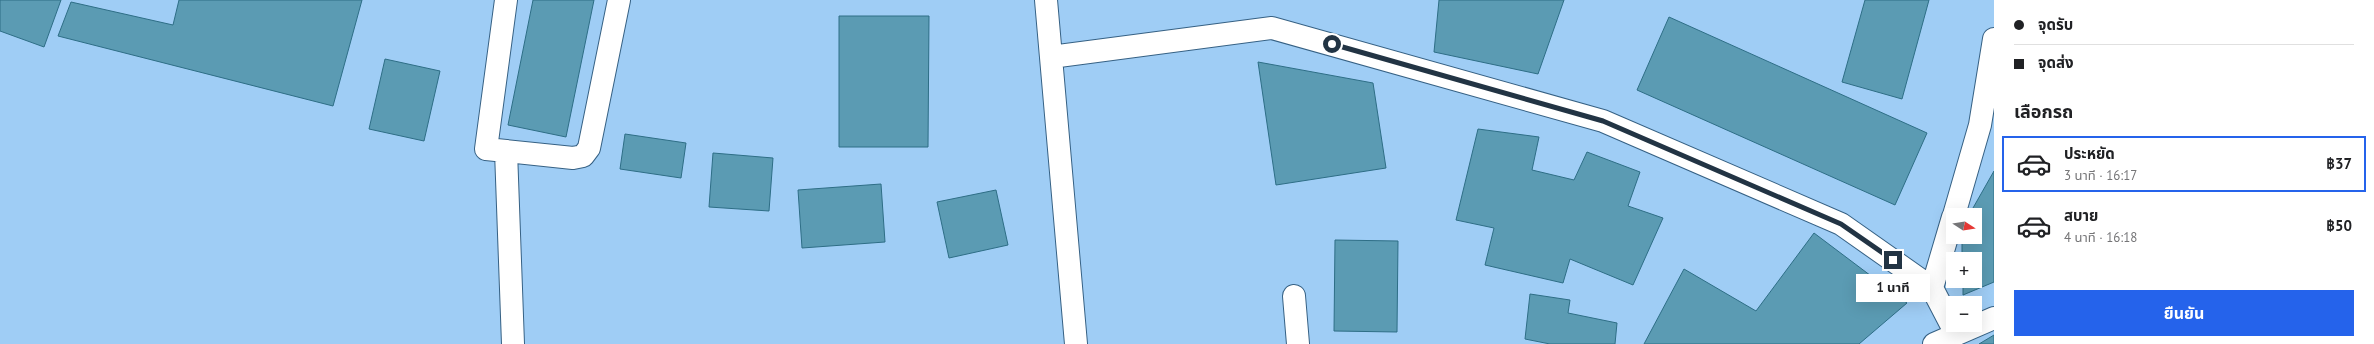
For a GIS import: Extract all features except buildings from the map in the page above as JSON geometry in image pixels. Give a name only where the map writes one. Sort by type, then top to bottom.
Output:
[{"type":"street","points":[[506,0],[486,149],[573,158],[583,156],[589,148],[619,0]]},
{"type":"street","points":[[1046,0],[1076,344]]},
{"type":"street","points":[[1051,56],[1272,28],[1603,121],[1841,224],[1932,288],[1956,334]]},
{"type":"street","points":[[1955,208],[1980,125],[1994,39]]},
{"type":"street","points":[[506,151],[513,344]]},
{"type":"street","points":[[1932,288],[1946,240]]},
{"type":"street","points":[[1294,296],[1298,344]]},
{"type":"street","points":[[1934,344],[1994,318]]},
{"type":"route","points":[[1332,44],[1603,121],[1841,224],[1893,260]]}]
